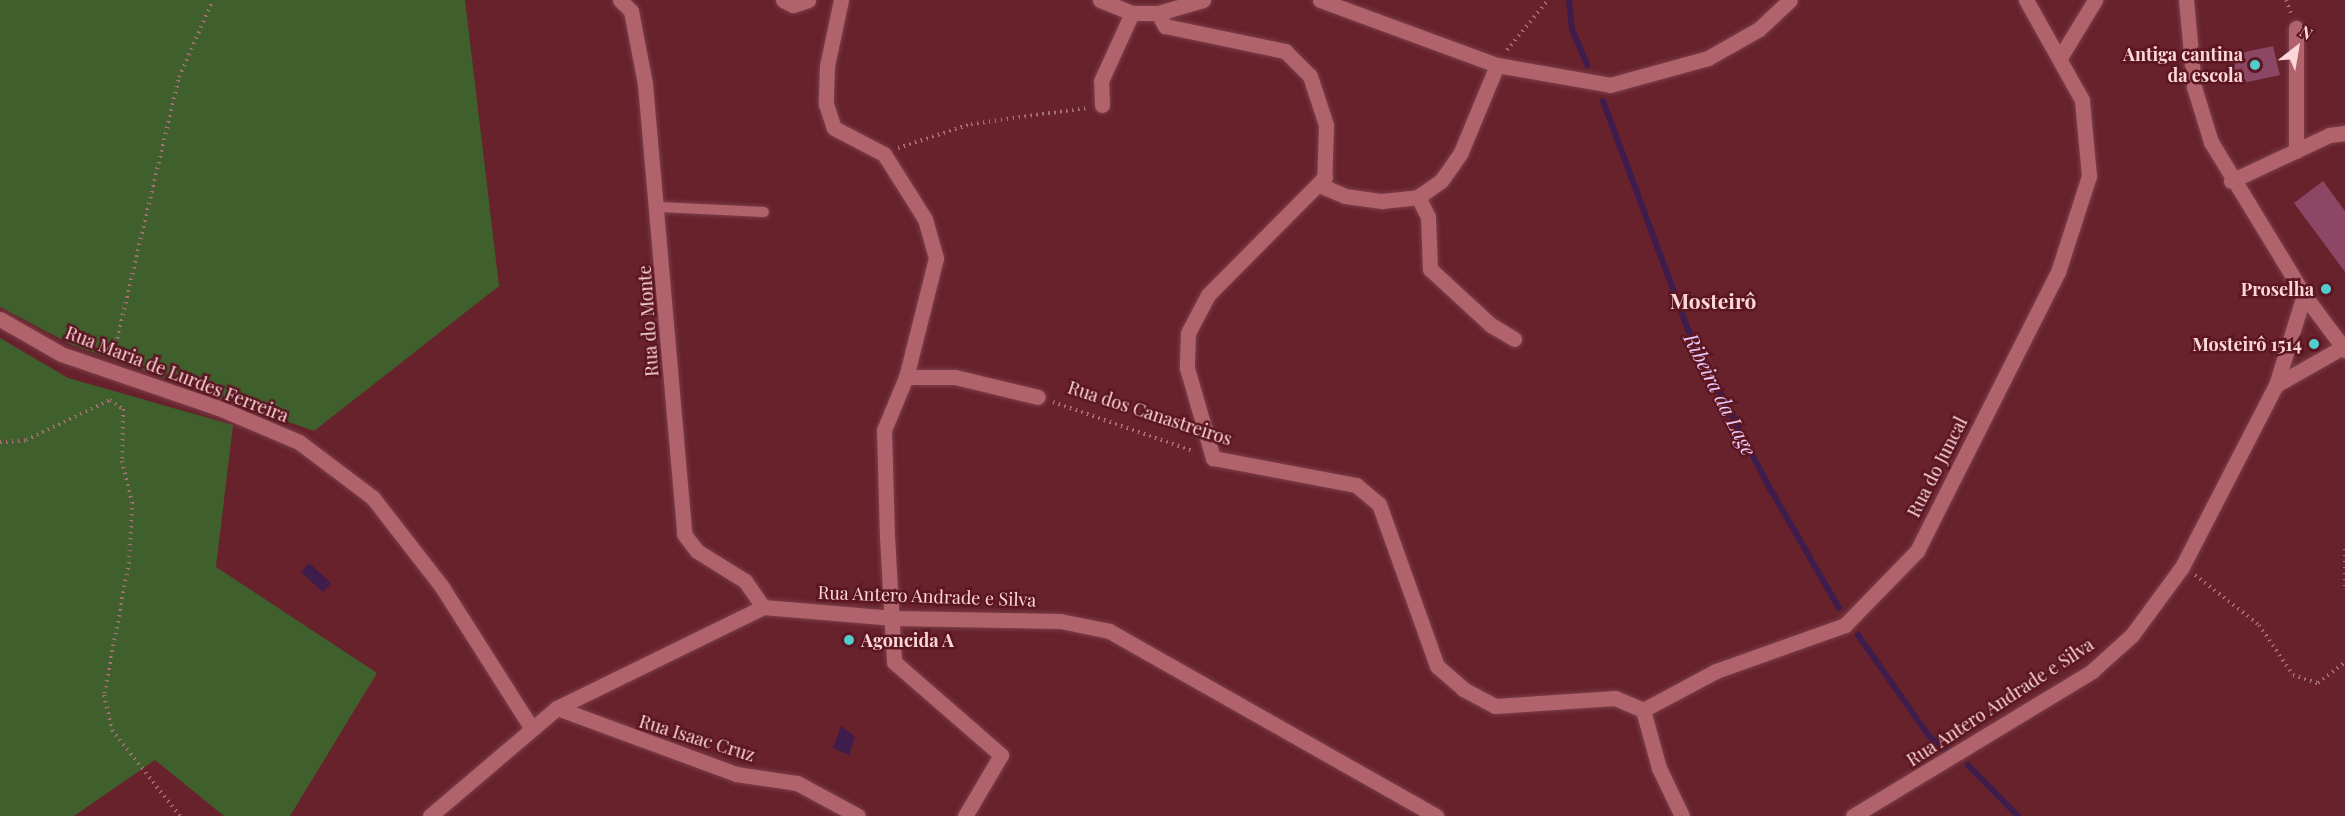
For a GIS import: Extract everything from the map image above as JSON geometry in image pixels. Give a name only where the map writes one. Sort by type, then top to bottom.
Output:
[{"type":"street","name":"Rua do Monte","points":[[620,0],[631,11],[645,84],[659,207],[684,534],[697,551],[745,581],[763,607]]},
{"type":"street","points":[[783,0],[793,5],[808,0]]},
{"type":"street","points":[[841,0],[827,66],[826,104],[834,128],[884,154],[925,219],[936,258],[906,377],[884,430],[894,618],[894,662],[1001,755],[964,816]]},
{"type":"street","points":[[1100,0],[1132,13],[1158,13],[1203,0]]},
{"type":"street","points":[[1320,0],[1497,65],[1610,85],[1649,77],[1708,58],[1759,28],[1790,0]]},
{"type":"street","name":"Rua do Juncal","points":[[1643,710],[1716,671],[1845,625],[1917,551],[2058,272],[2090,176],[2082,100],[2061,56],[2026,0]]},
{"type":"street","points":[[2061,56],[2095,0]]},
{"type":"street","points":[[2186,0],[2194,87],[2231,181],[2304,295],[2344,348],[2276,385]]},
{"type":"street","points":[[1102,105],[1101,81],[1132,13]]},
{"type":"street","points":[[1158,13],[1165,26],[1285,51],[1310,76],[1326,125],[1324,187],[1345,196],[1382,201],[1418,196],[1441,181],[1461,152],[1497,65]]},
{"type":"street","points":[[2296,28],[2296,151]]},
{"type":"street","points":[[2231,181],[2296,151],[2345,133]]},
{"type":"street","points":[[1213,458],[1187,368],[1188,333],[1208,295],[1325,177]]},
{"type":"street","points":[[1418,196],[1428,217],[1430,269],[1491,325],[1514,339]]},
{"type":"street","name":"Rua Antero Andrade e Silva","points":[[1853,816],[2092,671],[2132,635],[2182,567],[2276,385],[2304,295]]},
{"type":"street","name":"Rua Maria de Lurdes Ferreira","points":[[0,319],[109,373],[219,408],[299,442],[373,498],[442,587],[531,727]]},
{"type":"street","points":[[906,377],[955,377],[1038,397]]},
{"type":"street","name":"Rua dos Canastreiros","points":[[1213,458],[1356,485],[1379,504],[1437,666],[1463,689],[1495,706],[1615,698],[1643,710]]},
{"type":"street","points":[[430,816],[531,727],[557,708],[763,607]]},
{"type":"street","name":"Rua Antero Andrade e Silva","points":[[763,607],[894,618],[1060,621],[1108,631],[1436,816]]},
{"type":"street","name":"Rua Isaac Cruz","points":[[557,708],[736,774],[797,783],[858,816]]},
{"type":"street","points":[[1643,710],[1659,768],[1682,816]]},
{"type":"lane","points":[[659,207],[764,212]]},
{"type":"path","points":[[109,373],[178,77],[213,0]]},
{"type":"path","points":[[1497,65],[1548,0]]},
{"type":"path","points":[[884,154],[971,124],[1102,105]]},
{"type":"path","name":"Rua dos Canastreiros","points":[[1038,397],[1213,458]]},
{"type":"path","points":[[0,442],[26,440],[110,400],[123,409],[122,461],[132,502],[129,562],[104,695],[112,730],[180,816]]},
{"type":"path","points":[[2345,549],[2345,588]]},
{"type":"path","points":[[2182,567],[2251,617],[2293,675],[2318,683],[2345,662]]},
{"type":"green space","points":[[0,0],[465,0],[499,286],[314,431],[72,345],[0,307]]},
{"type":"green space","points":[[0,338],[68,378],[233,425],[216,567],[377,673],[290,816],[224,816],[155,760],[74,816],[0,816]]},
{"type":"shaded area","points":[[309,563],[331,583],[323,592],[301,572]]},
{"type":"shaded area","points":[[841,726],[855,737],[849,755],[833,748]]},
{"type":"building","name":"Antiga cantina da escola","points":[[2273,46],[2280,75],[2238,84],[2231,55]]},
{"type":"building","points":[[2323,181],[2345,211],[2345,272],[2294,203]]},
{"type":"waterway","name":"Ribeira da Lage","points":[[1569,0],[1572,29],[1587,65]]},
{"type":"waterway","name":"Ribeira da Lage","points":[[1603,101],[1689,332],[1768,485],[1839,608]]},
{"type":"waterway","name":"Ribeira da Lage","points":[[1858,635],[1929,736],[1947,750]]},
{"type":"waterway","name":"Ribeira da Lage","points":[[1968,765],[2018,816]]},
{"type":"place","name":"Antiga cantina da escola","points":[[2255,65]]},
{"type":"place","name":"Proselha","points":[[2326,289]]},
{"type":"place","name":"Mosteirô 1514","points":[[2314,344]]},
{"type":"place","name":"Agoncida A","points":[[849,640]]},
{"type":"district","name":"Mosteirô","points":[[1713,300]]}]
